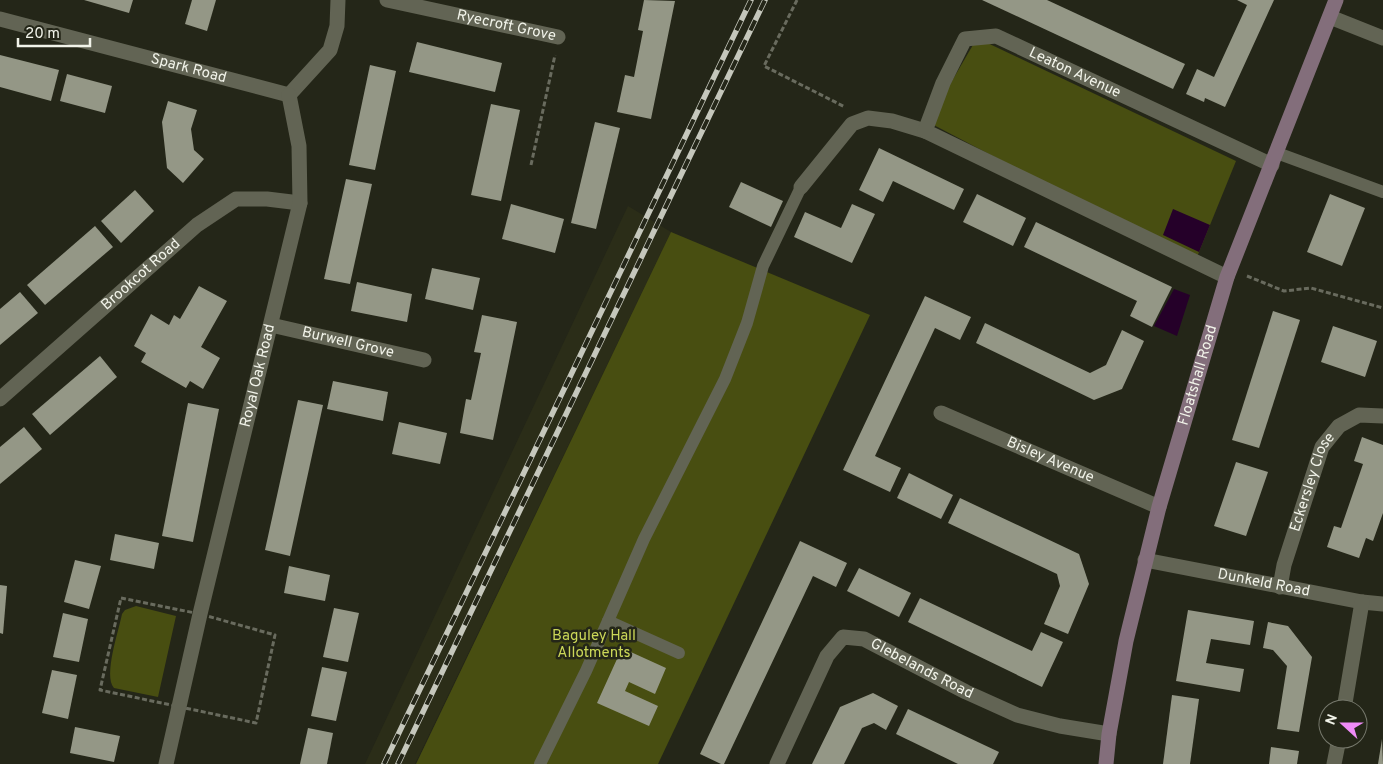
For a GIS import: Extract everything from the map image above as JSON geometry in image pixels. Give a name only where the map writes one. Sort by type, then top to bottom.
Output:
[{"type":"street","points":[[289,95],[330,50],[337,26],[338,0]]},
{"type":"street","name":"Ryecroft Grove","points":[[387,0],[558,37]]},
{"type":"street","name":"Floatshall Road","points":[[1106,764],[1109,734],[1126,641],[1158,507],[1229,273],[1336,0]]},
{"type":"street","points":[[1330,17],[1383,38]]},
{"type":"street","name":"Spark Road","points":[[0,19],[289,95]]},
{"type":"street","name":"Leaton Avenue","points":[[925,131],[943,83],[965,39],[996,36],[1275,159]]},
{"type":"street","name":"Royal Oak Road","points":[[166,764],[200,614],[300,203],[299,146],[289,95]]},
{"type":"street","points":[[801,187],[852,124],[868,118],[892,121],[925,131],[1229,273]]},
{"type":"street","name":"Brookcot Road","points":[[0,399],[205,220],[236,199],[267,199],[300,203]]},
{"type":"street","name":"Burwell Grove","points":[[271,325],[424,360]]},
{"type":"street","name":"Bisley Avenue","points":[[941,413],[1158,507]]},
{"type":"street","name":"Eckersley Close","points":[[1280,587],[1284,565],[1322,446],[1340,426],[1360,415],[1383,416]]},
{"type":"street","name":"Dunkeld Road","points":[[1145,560],[1280,587],[1383,604]]},
{"type":"street","points":[[1346,699],[1362,602]]},
{"type":"street","name":"Glebelands Road","points":[[776,764],[827,656],[843,637],[864,638],[966,692],[1017,715],[1060,726],[1109,734]]},
{"type":"street","points":[[1334,764],[1337,749]]},
{"type":"lane","points":[[1275,159],[1383,192]]},
{"type":"lane","points":[[540,764],[608,622],[644,539],[725,379],[747,324],[763,266],[801,187]]},
{"type":"lane","points":[[608,622],[679,653]]},
{"type":"path","points":[[797,0],[764,66],[868,118]]},
{"type":"path","name":"Ryecroft Grove","points":[[531,165],[558,37]]},
{"type":"path","points":[[1229,273],[1284,291],[1311,288],[1383,308]]},
{"type":"path","points":[[121,598],[200,614],[275,635],[256,723],[100,690],[121,598]]},
{"type":"shaded area","points":[[628,206],[671,232],[415,764],[365,764]]},
{"type":"shaded area","points":[[1173,209],[1210,225],[1199,252],[1163,235]]},
{"type":"shaded area","points":[[1174,289],[1190,295],[1177,336],[1154,326]]},
{"type":"green space","points":[[977,38],[1236,161],[1195,262],[928,122]]},
{"type":"green space","name":"Baguley Hall Allotments","points":[[671,232],[870,315],[658,764],[416,764]]},
{"type":"green space","points":[[136,606],[176,616],[158,697],[114,688],[111,682],[111,664],[122,614],[125,610]]},
{"type":"building","points":[[84,0],[133,0],[129,13]]},
{"type":"building","points":[[192,0],[216,0],[207,31],[185,24]]},
{"type":"building","points":[[644,0],[675,1],[651,119],[617,112],[625,75],[634,77],[643,31],[638,30]]},
{"type":"building","points":[[982,0],[1047,0],[1185,64],[1173,89]]},
{"type":"building","points":[[1237,0],[1274,0],[1225,107],[1205,98],[1204,102],[1186,94],[1197,69],[1214,77],[1247,5]]},
{"type":"building","points":[[417,42],[502,63],[495,92],[409,72]]},
{"type":"building","points":[[0,55],[59,70],[51,101],[0,87]]},
{"type":"building","points":[[370,65],[396,71],[375,170],[349,165]]},
{"type":"building","points":[[67,74],[112,86],[105,113],[60,101]]},
{"type":"building","points":[[168,101],[197,110],[191,129],[194,150],[204,159],[183,183],[167,168],[162,122]]},
{"type":"building","points":[[491,104],[520,110],[501,201],[471,195]]},
{"type":"building","points":[[595,122],[620,128],[596,229],[571,223]]},
{"type":"building","points":[[879,148],[964,189],[954,210],[893,181],[883,202],[859,190]]},
{"type":"building","points":[[346,179],[372,184],[350,284],[324,279]]},
{"type":"building","points":[[741,182],[783,201],[771,227],[729,207]]},
{"type":"building","points":[[135,190],[154,211],[121,243],[101,221]]},
{"type":"building","points":[[977,194],[1026,218],[1013,246],[963,222]]},
{"type":"building","points":[[1330,194],[1365,208],[1342,266],[1307,252]]},
{"type":"building","points":[[511,204],[564,219],[555,253],[502,239]]},
{"type":"building","points":[[852,204],[875,214],[852,263],[794,237],[805,212],[841,228]]},
{"type":"building","points":[[1036,222],[1172,287],[1152,327],[1130,316],[1137,301],[1024,247]]},
{"type":"building","points":[[95,226],[113,247],[45,305],[27,285]]},
{"type":"building","points":[[432,268],[480,278],[473,310],[425,299]]},
{"type":"building","points":[[357,282],[412,294],[407,322],[351,311]]},
{"type":"building","points":[[199,286],[227,301],[201,347],[220,358],[203,389],[190,381],[186,388],[141,362],[146,353],[134,346],[151,314],[169,325],[174,315],[180,319]]},
{"type":"building","points":[[20,292],[38,313],[0,345],[0,309]]},
{"type":"building","points":[[925,296],[971,317],[960,340],[935,328],[875,456],[901,468],[890,492],[843,470]]},
{"type":"building","points":[[1273,311],[1300,320],[1259,448],[1232,440]]},
{"type":"building","points":[[482,315],[517,322],[493,440],[460,433],[466,399],[471,400],[481,353],[474,352]]},
{"type":"building","points":[[985,323],[1090,373],[1106,365],[1122,330],[1144,341],[1122,389],[1094,400],[976,343]]},
{"type":"building","points":[[1333,326],[1377,341],[1365,377],[1321,362]]},
{"type":"building","points":[[100,356],[117,377],[50,435],[32,414]]},
{"type":"building","points":[[333,381],[388,392],[383,421],[327,409]]},
{"type":"building","points":[[298,400],[323,405],[290,556],[265,550]]},
{"type":"building","points":[[188,403],[219,409],[193,542],[162,536]]},
{"type":"building","points":[[399,422],[447,433],[440,464],[392,454]]},
{"type":"building","points":[[24,427],[42,449],[0,484],[0,447]]},
{"type":"building","points":[[1362,437],[1383,445],[1383,513],[1373,541],[1366,538],[1359,558],[1327,547],[1334,526],[1341,528],[1363,464],[1354,461]]},
{"type":"building","points":[[1236,462],[1268,472],[1246,536],[1214,526]]},
{"type":"building","points":[[909,473],[953,495],[941,519],[897,498]]},
{"type":"building","points":[[960,498],[1079,554],[1089,584],[1068,634],[1044,624],[1060,586],[1057,574],[948,523]]},
{"type":"building","points":[[115,534],[159,543],[154,569],[110,560]]},
{"type":"building","points":[[800,541],[847,563],[836,587],[813,576],[724,764],[721,764],[700,754]]},
{"type":"building","points":[[75,560],[101,566],[89,609],[64,602]]},
{"type":"building","points":[[289,566],[330,575],[325,601],[284,593]]},
{"type":"building","points":[[859,568],[911,593],[899,617],[847,591]]},
{"type":"building","points":[[0,585],[7,586],[3,634],[0,633]]},
{"type":"building","points":[[920,598],[1032,651],[1041,632],[1063,642],[1042,687],[908,622]]},
{"type":"building","points":[[334,608],[359,613],[348,662],[323,657]]},
{"type":"building","points":[[1188,610],[1254,621],[1250,645],[1211,639],[1206,663],[1244,669],[1240,692],[1176,681]]},
{"type":"building","points":[[63,613],[88,619],[79,662],[53,657]]},
{"type":"building","points":[[1268,622],[1288,626],[1312,657],[1299,732],[1277,729],[1287,666],[1273,650],[1263,648]]},
{"type":"building","points":[[622,648],[666,668],[655,694],[629,682],[625,691],[658,706],[649,726],[597,703]]},
{"type":"building","points":[[322,667],[347,672],[336,721],[311,716]]},
{"type":"building","points":[[52,670],[77,675],[68,719],[42,713]]},
{"type":"building","points":[[873,693],[898,706],[886,730],[874,723],[862,728],[844,764],[812,764],[840,707]]},
{"type":"building","points":[[1172,695],[1199,699],[1190,764],[1163,764]]},
{"type":"building","points":[[908,709],[999,752],[993,764],[958,764],[896,734]]},
{"type":"building","points":[[75,727],[120,736],[114,762],[70,753]]},
{"type":"building","points":[[308,728],[333,733],[327,764],[300,764]]},
{"type":"building","points":[[1382,739],[1383,764],[1378,764]]},
{"type":"building","points":[[1271,747],[1299,751],[1297,764],[1269,764]]},
{"type":"railway","points":[[384,764],[751,0]]},
{"type":"railway","points":[[398,764],[765,0]]}]
